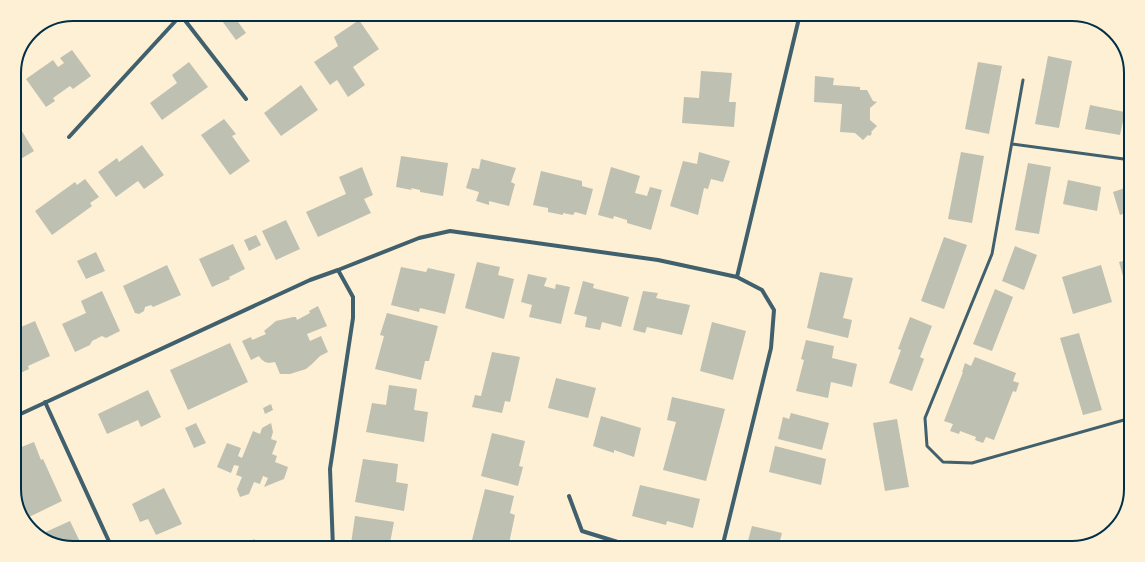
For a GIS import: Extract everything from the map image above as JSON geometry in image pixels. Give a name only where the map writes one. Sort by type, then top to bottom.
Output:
[{"type":"street","points":[[69,136],[175,21]]},
{"type":"street","points":[[186,21],[246,99]]},
{"type":"street","points":[[737,277],[798,21]]},
{"type":"street","points":[[21,414],[310,280],[419,238],[450,231],[658,260],[737,277],[762,290],[774,310],[771,348],[724,541]]},
{"type":"street","points":[[333,541],[330,469],[353,318],[353,297],[338,270]]},
{"type":"street","points":[[46,402],[109,541]]},
{"type":"street","points":[[569,496],[582,531],[614,541]]},
{"type":"lane","points":[[1023,80],[992,254],[925,418],[927,446],[942,462],[972,463],[1124,420]]},
{"type":"lane","points":[[1012,144],[1124,159]]},
{"type":"building","points":[[222,21],[237,21],[246,33],[236,40]]},
{"type":"building","points":[[360,21],[379,49],[353,67],[365,85],[348,97],[337,80],[330,85],[314,62],[338,46],[334,37]]},
{"type":"building","points":[[72,50],[91,76],[73,89],[70,86],[53,98],[55,101],[46,107],[26,79],[53,60],[58,67],[64,63],[60,58]]},
{"type":"building","points":[[1048,56],[1072,61],[1059,128],[1035,124]]},
{"type":"building","points":[[189,62],[208,87],[162,120],[150,103],[177,83],[172,75]]},
{"type":"building","points":[[978,62],[1002,66],[989,134],[965,129]]},
{"type":"building","points":[[701,71],[732,73],[729,102],[736,102],[734,127],[682,123],[684,97],[699,98]]},
{"type":"building","points":[[815,76],[834,78],[833,85],[860,87],[860,90],[867,90],[873,101],[877,102],[870,108],[870,120],[877,126],[871,132],[872,133],[870,136],[868,135],[863,140],[855,133],[840,132],[842,104],[814,102]]},
{"type":"building","points":[[301,85],[318,110],[281,136],[264,113]]},
{"type":"building","points":[[1090,105],[1124,112],[1120,135],[1085,129]]},
{"type":"building","points":[[224,119],[236,134],[232,136],[250,161],[230,175],[201,135]]},
{"type":"building","points":[[21,130],[34,151],[21,159]]},
{"type":"building","points":[[142,145],[164,175],[144,189],[138,181],[116,197],[98,172],[117,158],[119,162]]},
{"type":"building","points":[[699,152],[730,161],[723,182],[711,179],[708,189],[704,188],[698,215],[670,206],[683,161],[697,164]]},
{"type":"building","points":[[961,152],[984,156],[972,223],[948,219]]},
{"type":"building","points":[[401,156],[448,163],[443,196],[420,192],[420,190],[411,188],[412,190],[396,187]]},
{"type":"building","points":[[481,159],[516,168],[511,182],[515,184],[509,206],[489,201],[489,205],[476,201],[479,192],[466,188],[472,168],[479,169]]},
{"type":"building","points":[[1028,163],[1051,167],[1039,234],[1015,230]]},
{"type":"building","points":[[362,167],[373,195],[364,199],[371,213],[318,237],[306,212],[346,194],[339,177]]},
{"type":"building","points":[[611,167],[640,176],[635,193],[647,196],[650,187],[662,190],[651,230],[627,223],[627,220],[614,216],[613,219],[598,215]]},
{"type":"building","points":[[541,171],[582,181],[582,186],[593,189],[586,215],[575,212],[573,215],[563,213],[563,215],[548,212],[548,208],[533,205]]},
{"type":"building","points":[[85,179],[99,197],[90,203],[92,206],[52,235],[35,211],[75,182],[77,185]]},
{"type":"building","points":[[1068,180],[1101,187],[1097,211],[1063,204]]},
{"type":"building","points":[[1124,188],[1124,214],[1120,215],[1113,192]]},
{"type":"building","points":[[286,220],[300,249],[276,260],[262,231]]},
{"type":"building","points":[[256,235],[261,245],[249,251],[244,240]]},
{"type":"building","points":[[944,237],[967,245],[944,309],[921,301]]},
{"type":"building","points":[[233,244],[245,269],[229,277],[230,279],[212,287],[199,259]]},
{"type":"building","points":[[1015,246],[1037,255],[1024,290],[1002,281]]},
{"type":"building","points":[[96,252],[105,271],[86,279],[77,261]]},
{"type":"building","points":[[1124,261],[1124,280],[1119,262]]},
{"type":"building","points":[[477,262],[500,267],[498,275],[514,279],[504,319],[465,308]]},
{"type":"building","points":[[167,265],[181,295],[153,307],[151,305],[145,307],[144,311],[139,314],[135,313],[123,286]]},
{"type":"building","points":[[1101,265],[1112,302],[1073,314],[1062,277]]},
{"type":"building","points":[[401,267],[426,272],[428,268],[455,274],[445,314],[420,308],[419,312],[391,305]]},
{"type":"building","points":[[820,272],[853,278],[843,318],[852,320],[848,338],[807,328]]},
{"type":"building","points":[[528,274],[547,278],[544,286],[555,289],[556,284],[570,287],[561,324],[529,317],[532,305],[521,302]]},
{"type":"building","points":[[583,281],[594,284],[593,288],[629,297],[621,327],[602,322],[600,330],[585,327],[587,317],[574,314]]},
{"type":"building","points":[[995,289],[1013,297],[992,351],[973,344]]},
{"type":"building","points":[[102,291],[120,331],[106,338],[102,336],[92,341],[90,345],[75,352],[62,324],[86,313],[81,301]]},
{"type":"building","points":[[643,291],[658,293],[656,298],[690,305],[682,335],[647,327],[645,333],[633,330]]},
{"type":"building","points":[[318,306],[327,326],[307,334],[310,341],[321,336],[328,352],[320,356],[306,369],[290,374],[280,374],[275,362],[265,362],[259,356],[251,360],[242,341],[251,337],[252,340],[266,334],[264,331],[276,321],[293,317],[296,317],[297,320],[310,313],[309,311]]},
{"type":"building","points":[[387,313],[438,326],[429,361],[425,361],[421,380],[375,369],[384,336],[380,335]]},
{"type":"building","points":[[910,317],[932,326],[920,357],[924,359],[912,391],[889,383],[901,350],[898,349]]},
{"type":"building","points":[[35,321],[50,356],[28,366],[29,369],[21,373],[21,327]]},
{"type":"building","points":[[712,322],[746,331],[733,380],[700,371]]},
{"type":"building","points":[[1079,333],[1102,410],[1083,415],[1060,338]]},
{"type":"building","points":[[806,340],[834,346],[832,358],[857,364],[852,387],[831,382],[828,398],[796,391],[804,360],[801,359]]},
{"type":"building","points":[[230,343],[248,382],[188,410],[170,370]]},
{"type":"building","points":[[492,352],[520,357],[510,402],[505,401],[502,413],[472,407],[475,395],[481,396]]},
{"type":"building","points":[[975,357],[1016,373],[1013,381],[1019,383],[1016,392],[1013,391],[994,440],[986,437],[983,443],[975,440],[976,437],[960,431],[959,434],[950,431],[953,424],[944,421],[965,363],[971,366]]},
{"type":"building","points":[[556,378],[596,388],[588,418],[548,408]]},
{"type":"building","points":[[389,385],[417,389],[414,410],[428,412],[424,442],[366,432],[372,403],[386,405]]},
{"type":"building","points":[[148,390],[161,417],[141,427],[138,420],[107,434],[98,414]]},
{"type":"building","points":[[672,397],[725,409],[706,481],[663,470],[676,422],[667,420]]},
{"type":"building","points":[[271,404],[273,410],[265,414],[263,408]]},
{"type":"building","points":[[791,413],[829,423],[822,450],[778,439],[783,417],[789,419]]},
{"type":"building","points":[[601,416],[641,428],[634,457],[614,450],[614,453],[593,446]]},
{"type":"building","points":[[897,419],[909,487],[885,491],[873,423]]},
{"type":"building","points":[[196,423],[206,443],[194,448],[185,428]]},
{"type":"building","points":[[271,423],[273,432],[271,439],[277,441],[272,454],[277,456],[275,462],[288,467],[284,479],[264,487],[268,478],[263,476],[260,484],[254,482],[249,494],[240,497],[237,489],[242,477],[236,475],[239,466],[234,465],[231,473],[217,467],[227,443],[241,448],[238,456],[242,458],[253,431],[260,434],[262,428]]},
{"type":"building","points":[[492,433],[525,441],[519,466],[523,467],[518,486],[481,476]]},
{"type":"building","points":[[34,442],[41,460],[43,459],[62,501],[29,517],[24,506],[21,492],[21,447]]},
{"type":"building","points":[[775,446],[826,459],[821,485],[769,472]]},
{"type":"building","points":[[363,459],[398,464],[396,482],[408,484],[404,511],[355,502]]},
{"type":"building","points":[[640,485],[700,499],[693,528],[667,521],[666,525],[632,516]]},
{"type":"building","points":[[164,488],[182,524],[156,535],[148,519],[140,522],[132,504]]},
{"type":"building","points":[[485,489],[514,496],[510,513],[515,515],[509,541],[472,540]]},
{"type":"building","points":[[355,516],[394,522],[390,541],[351,541]]},
{"type":"building","points":[[70,521],[80,541],[63,540],[50,536],[45,532]]},
{"type":"building","points":[[752,526],[782,533],[780,541],[748,541]]}]
